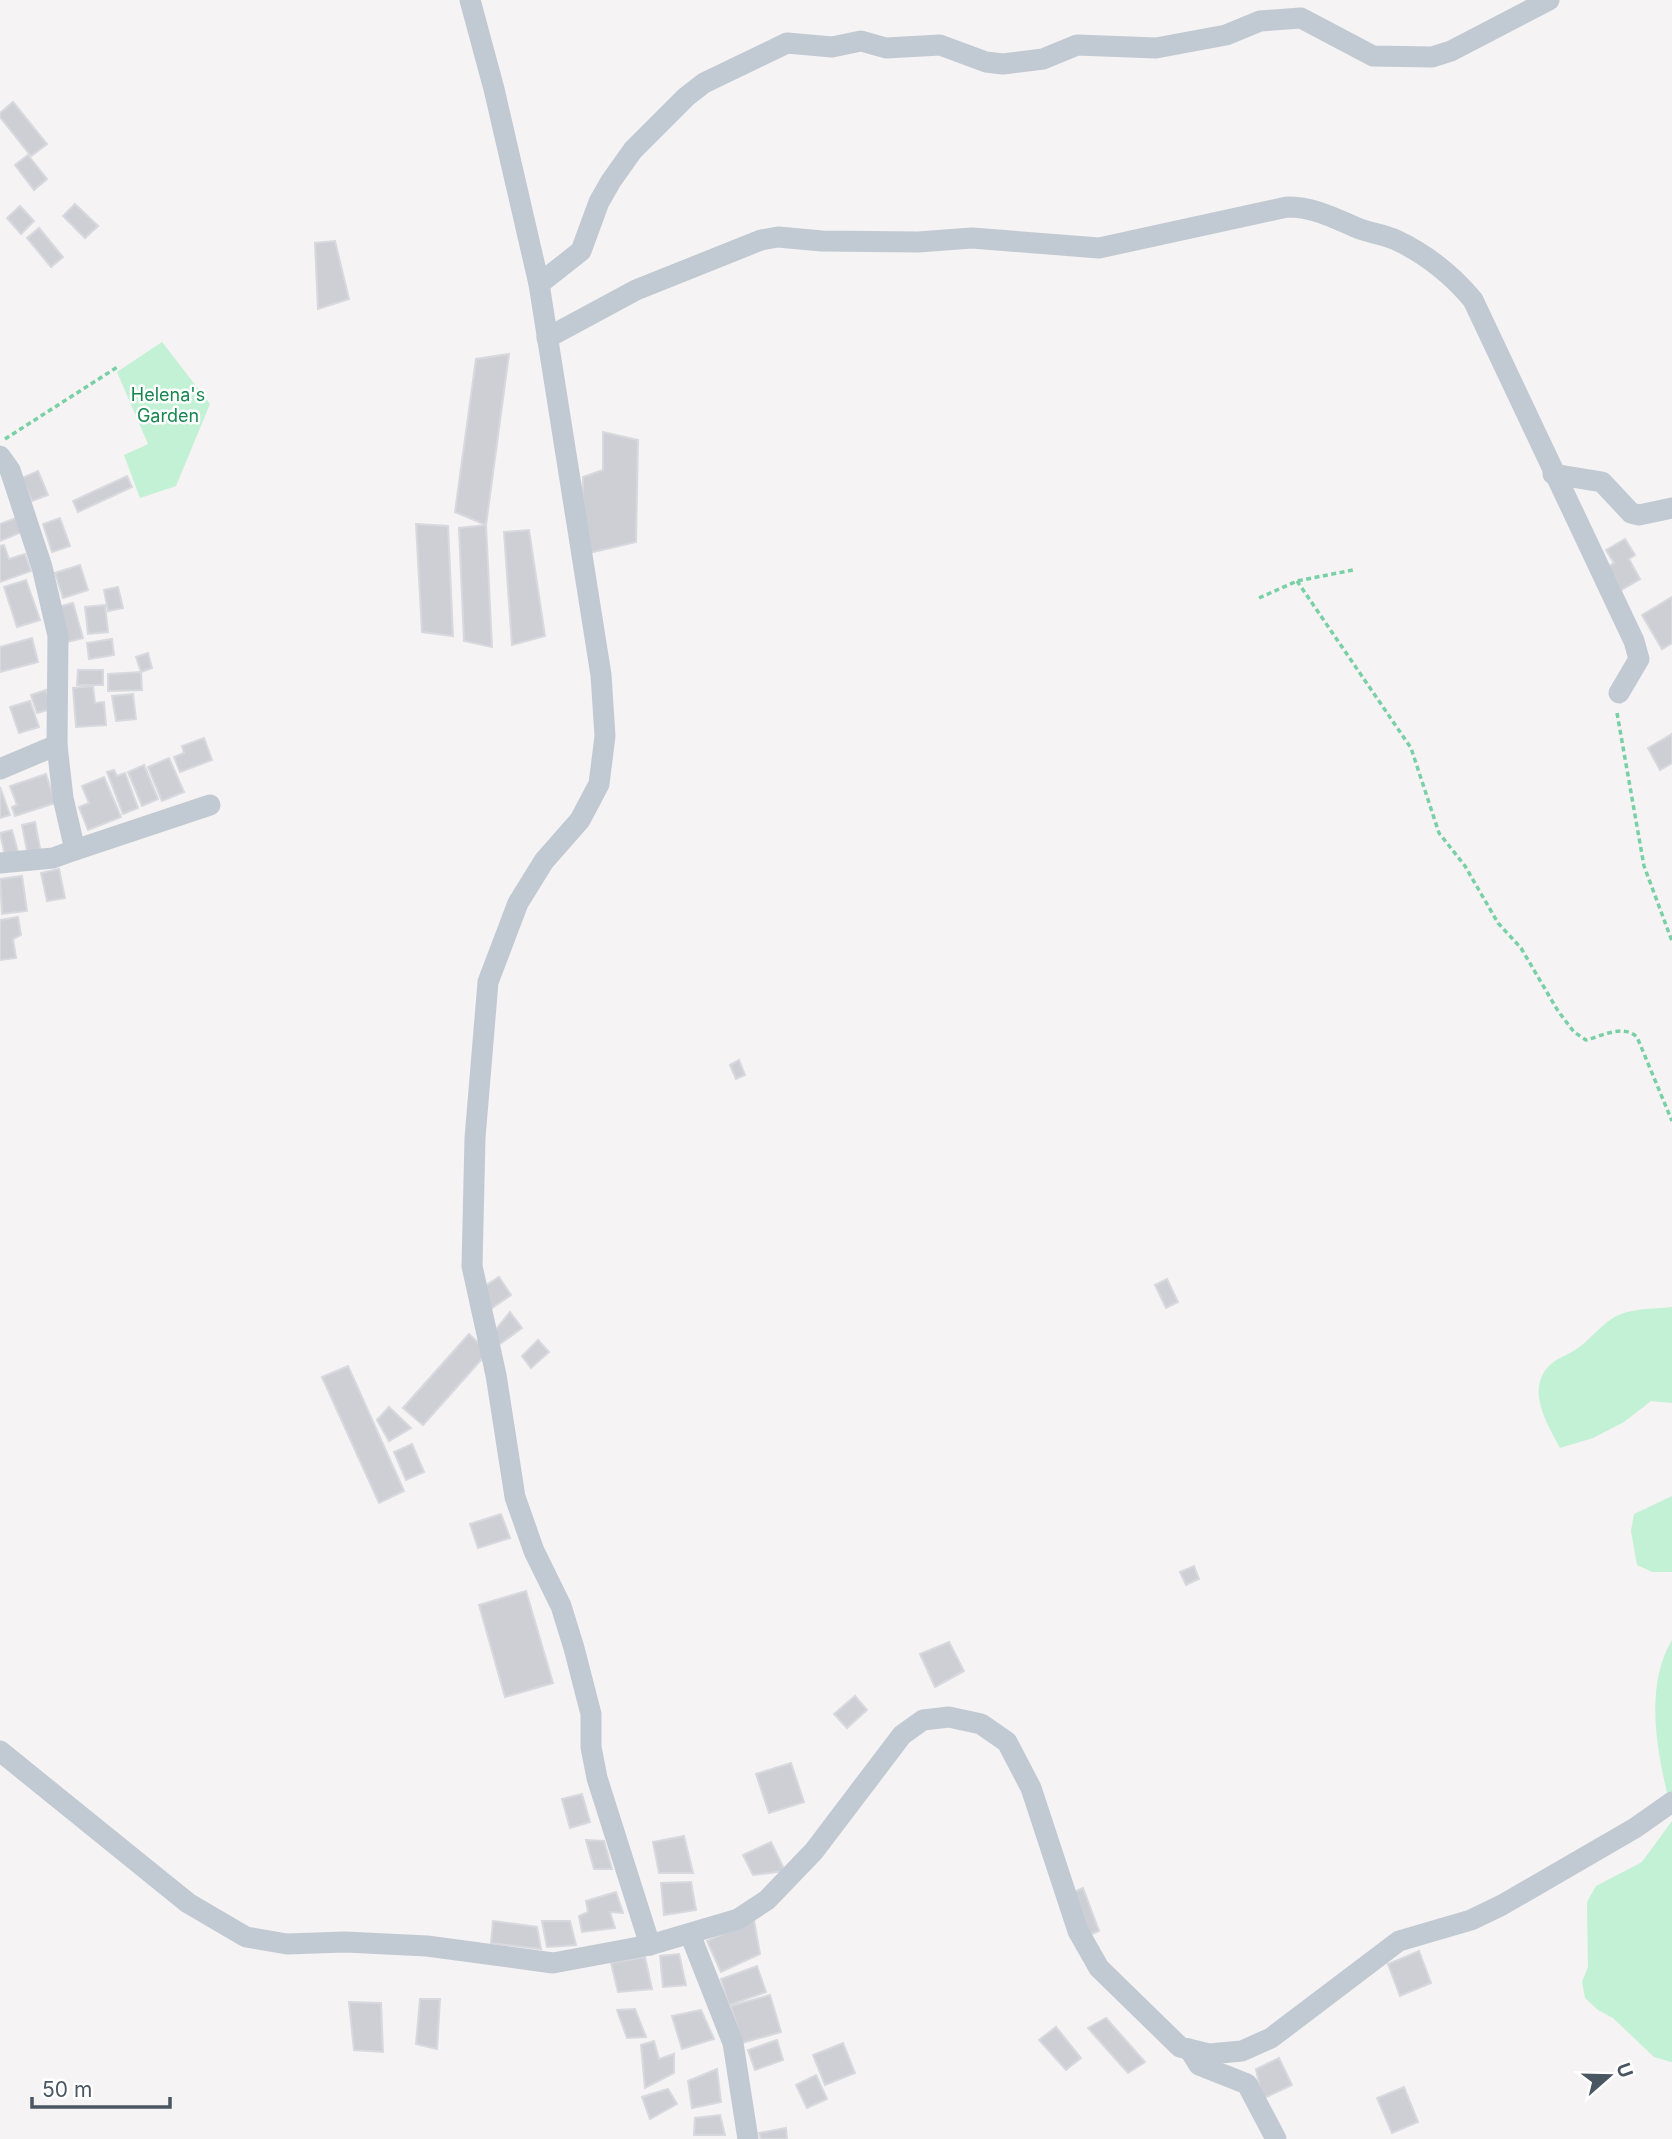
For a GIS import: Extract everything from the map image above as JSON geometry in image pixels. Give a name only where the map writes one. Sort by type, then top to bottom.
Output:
[{"type":"street","points":[[470,0],[495,89],[539,284],[601,675],[606,736],[599,784],[580,820],[544,862],[518,903],[488,982],[475,1138],[472,1266],[496,1375],[515,1497],[534,1551],[561,1606],[574,1648],[591,1714],[591,1747],[597,1778],[650,1945]]},
{"type":"street","points":[[539,284],[581,251],[599,202],[611,181],[633,150],[686,97],[704,82],[787,43],[832,47],[861,41],[886,48],[940,45],[986,62],[1003,64],[1043,59],[1077,45],[1156,48],[1226,35],[1260,21],[1302,9],[1373,56],[1432,57],[1451,51],[1549,0]]},
{"type":"street","points":[[547,338],[636,290],[761,240],[778,237],[918,242],[972,238],[1099,248],[1287,207],[1306,207],[1395,239],[1446,271],[1473,300],[1634,641],[1639,659],[1619,693]]},
{"type":"street","points":[[0,456],[10,470],[42,567],[58,636],[57,745],[64,799],[75,850]]},
{"type":"street","points":[[1553,474],[1602,482],[1631,513],[1639,515],[1672,508]]},
{"type":"street","points":[[0,769],[57,745]]},
{"type":"street","points":[[0,863],[53,858],[210,805]]},
{"type":"street","points":[[0,1751],[188,1903],[246,1937],[287,1944],[345,1942],[427,1946],[553,1963],[650,1945],[738,1919],[768,1900],[814,1850],[902,1735],[923,1720],[949,1717],[981,1724],[1007,1742],[1031,1788],[1078,1931],[1099,1968],[1139,2011],[1180,2047],[1209,2054],[1242,2051],[1271,2038],[1399,1941],[1471,1920],[1502,1905],[1635,1828],[1672,1802]]},
{"type":"street","points":[[690,1934],[733,2043],[748,2139]]},
{"type":"street","points":[[1189,2049],[1199,2065],[1247,2084],[1276,2139]]},
{"type":"path","points":[[0,442],[119,366]]},
{"type":"path","points":[[1259,598],[1297,581],[1353,570]]},
{"type":"path","points":[[1297,581],[1399,728],[1411,748],[1439,833],[1465,866],[1498,923],[1521,948],[1559,1011],[1574,1032],[1586,1040],[1620,1031],[1632,1032],[1637,1037],[1672,1121]]},
{"type":"path","points":[[1619,693],[1615,707],[1622,726],[1644,866],[1672,941]]},
{"type":"path","points":[[1666,1103],[1672,1101]]},
{"type":"green space","name":"Helena's Garden","points":[[162,342],[210,404],[176,486],[140,498],[124,455],[148,444],[117,372]]},
{"type":"green space","points":[[1672,1307],[1672,1403],[1651,1401],[1624,1422],[1593,1438],[1560,1448],[1545,1419],[1539,1397],[1542,1376],[1548,1367],[1619,1315]]},
{"type":"green space","points":[[1672,1496],[1672,1572],[1652,1572],[1637,1565],[1631,1531],[1634,1514]]},
{"type":"green space","points":[[1672,1640],[1672,1813],[1658,1749],[1655,1703],[1663,1660]]},
{"type":"green space","points":[[1672,1821],[1671,2062],[1654,2057],[1613,2018],[1598,2010],[1585,1998],[1582,1982],[1588,1967],[1587,1902],[1596,1886],[1642,1862]]},
{"type":"building","points":[[13,102],[47,144],[31,156],[0,117],[0,113]]},
{"type":"building","points":[[28,155],[47,179],[34,190],[15,165]]},
{"type":"building","points":[[75,204],[98,226],[85,238],[63,216]]},
{"type":"building","points":[[20,206],[34,221],[21,234],[7,218]]},
{"type":"building","points":[[39,228],[63,257],[51,267],[27,238]]},
{"type":"building","points":[[335,241],[349,299],[318,309],[315,243]]},
{"type":"building","points":[[509,354],[486,525],[455,512],[476,359]]},
{"type":"building","points":[[603,432],[638,440],[636,542],[581,555],[583,477],[603,470]]},
{"type":"building","points":[[38,471],[48,495],[32,501],[22,478]]},
{"type":"building","points":[[127,476],[132,487],[78,512],[73,501]]},
{"type":"building","points":[[16,518],[22,532],[0,541],[0,524]]},
{"type":"building","points":[[60,518],[70,546],[52,552],[43,524]]},
{"type":"building","points":[[416,524],[448,526],[453,636],[422,632]]},
{"type":"building","points":[[486,525],[492,647],[464,641],[459,528]]},
{"type":"building","points":[[529,530],[545,636],[512,645],[504,532]]},
{"type":"building","points":[[1625,539],[1635,555],[1629,559],[1640,579],[1621,590],[1609,566],[1614,563],[1606,550]]},
{"type":"building","points":[[4,545],[9,559],[25,554],[31,571],[0,582],[0,546]]},
{"type":"building","points":[[80,565],[88,590],[63,598],[55,573]]},
{"type":"building","points":[[26,580],[40,620],[17,627],[4,587]]},
{"type":"building","points":[[118,587],[123,608],[108,611],[104,590]]},
{"type":"building","points":[[1672,597],[1672,643],[1662,649],[1642,615]]},
{"type":"building","points":[[73,603],[83,638],[67,642],[58,607]]},
{"type":"building","points":[[105,605],[108,632],[88,634],[85,607]]},
{"type":"building","points":[[32,638],[38,662],[0,672],[0,647]]},
{"type":"building","points":[[112,639],[114,655],[89,659],[87,643]]},
{"type":"building","points":[[148,653],[152,668],[141,672],[136,657]]},
{"type":"building","points":[[78,670],[103,670],[103,685],[77,685]]},
{"type":"building","points":[[141,672],[142,690],[108,691],[108,674]]},
{"type":"building","points":[[93,686],[95,703],[104,702],[106,725],[76,727],[73,688]]},
{"type":"building","points":[[46,690],[51,709],[37,713],[31,695]]},
{"type":"building","points":[[133,694],[136,719],[116,721],[112,696]]},
{"type":"building","points":[[30,701],[39,727],[19,733],[10,707]]},
{"type":"building","points":[[1672,734],[1672,763],[1660,770],[1648,748]]},
{"type":"building","points":[[204,738],[212,760],[180,772],[174,757],[184,753],[182,746]]},
{"type":"building","points":[[169,758],[184,792],[162,801],[148,767]]},
{"type":"building","points":[[144,765],[158,799],[142,806],[128,772]]},
{"type":"building","points":[[114,770],[117,776],[125,773],[138,808],[123,814],[107,772]]},
{"type":"building","points":[[46,774],[55,803],[15,816],[12,807],[17,805],[10,786]]},
{"type":"building","points":[[104,777],[121,817],[88,830],[79,807],[89,803],[82,786]]},
{"type":"building","points":[[0,787],[10,815],[0,818]]},
{"type":"building","points":[[35,822],[41,853],[28,856],[22,825]]},
{"type":"building","points":[[12,830],[18,852],[5,856],[0,833]]},
{"type":"building","points":[[59,869],[65,898],[47,901],[41,873]]},
{"type":"building","points":[[22,876],[27,911],[2,914],[0,879]]},
{"type":"building","points":[[18,917],[21,935],[13,939],[16,958],[0,960],[0,920]]},
{"type":"building","points":[[739,1060],[745,1075],[736,1079],[730,1065]]},
{"type":"building","points":[[499,1277],[511,1295],[492,1308],[479,1290]]},
{"type":"building","points":[[1167,1279],[1178,1302],[1166,1308],[1155,1285]]},
{"type":"building","points":[[510,1312],[522,1328],[500,1344],[492,1334]]},
{"type":"building","points":[[469,1334],[488,1352],[423,1425],[403,1408]]},
{"type":"building","points":[[538,1340],[549,1352],[531,1368],[522,1356]]},
{"type":"building","points":[[348,1366],[404,1491],[379,1503],[322,1377]]},
{"type":"building","points":[[389,1407],[411,1428],[389,1441],[377,1420]]},
{"type":"building","points":[[412,1444],[424,1472],[406,1480],[394,1452]]},
{"type":"building","points":[[501,1514],[510,1538],[478,1548],[470,1524]]},
{"type":"building","points":[[1194,1566],[1199,1579],[1186,1585],[1180,1572]]},
{"type":"building","points":[[526,1591],[553,1683],[505,1697],[479,1605]]},
{"type":"building","points":[[949,1642],[964,1671],[935,1687],[920,1654]]},
{"type":"building","points":[[855,1696],[867,1710],[847,1728],[834,1714]]},
{"type":"building","points":[[791,1763],[804,1802],[769,1813],[756,1774]]},
{"type":"building","points":[[582,1794],[590,1822],[570,1828],[562,1799]]},
{"type":"building","points":[[684,1836],[693,1873],[659,1873],[653,1842]]},
{"type":"building","points":[[586,1840],[604,1841],[612,1869],[594,1869]]},
{"type":"building","points":[[771,1842],[785,1871],[753,1875],[743,1855]]},
{"type":"building","points":[[691,1882],[696,1910],[664,1915],[661,1883]]},
{"type":"building","points":[[1083,1888],[1099,1931],[1087,1936],[1071,1893]]},
{"type":"building","points":[[616,1892],[623,1913],[610,1912],[615,1928],[582,1932],[579,1916],[588,1912],[586,1901]]},
{"type":"building","points":[[754,1920],[760,1954],[721,1972],[707,1941]]},
{"type":"building","points":[[493,1921],[537,1927],[541,1949],[491,1943]]},
{"type":"building","points":[[542,1921],[570,1921],[576,1945],[547,1947]]},
{"type":"building","points":[[1419,1951],[1431,1983],[1400,1996],[1388,1964]]},
{"type":"building","points":[[679,1954],[686,1985],[663,1987],[660,1956]]},
{"type":"building","points":[[645,1957],[652,1989],[618,1992],[611,1963]]},
{"type":"building","points":[[757,1966],[766,1992],[729,2005],[721,1979]]},
{"type":"building","points":[[770,1995],[781,2032],[742,2043],[731,2006]]},
{"type":"building","points":[[420,1999],[440,1999],[437,2049],[416,2044]]},
{"type":"building","points":[[349,2002],[381,2003],[383,2052],[354,2050]]},
{"type":"building","points":[[635,2009],[646,2037],[627,2038],[617,2010]]},
{"type":"building","points":[[701,2010],[714,2039],[682,2049],[672,2016]]},
{"type":"building","points":[[1106,2018],[1145,2062],[1128,2073],[1088,2028]]},
{"type":"building","points":[[1056,2027],[1081,2058],[1066,2070],[1039,2040]]},
{"type":"building","points":[[777,2040],[783,2060],[755,2070],[748,2050]]},
{"type":"building","points":[[654,2041],[659,2059],[674,2054],[674,2073],[645,2088],[641,2045]]},
{"type":"building","points":[[843,2043],[855,2073],[825,2085],[813,2055]]},
{"type":"building","points":[[1279,2058],[1292,2085],[1262,2099],[1256,2069]]},
{"type":"building","points":[[717,2069],[721,2102],[692,2108],[688,2081]]},
{"type":"building","points":[[816,2075],[827,2099],[807,2108],[796,2085]]},
{"type":"building","points":[[1404,2087],[1418,2122],[1392,2133],[1377,2098]]},
{"type":"building","points":[[668,2089],[677,2104],[650,2119],[642,2097]]},
{"type":"building","points":[[720,2115],[725,2135],[694,2135],[695,2118]]},
{"type":"building","points":[[786,2128],[787,2139],[761,2139],[759,2133]]}]
